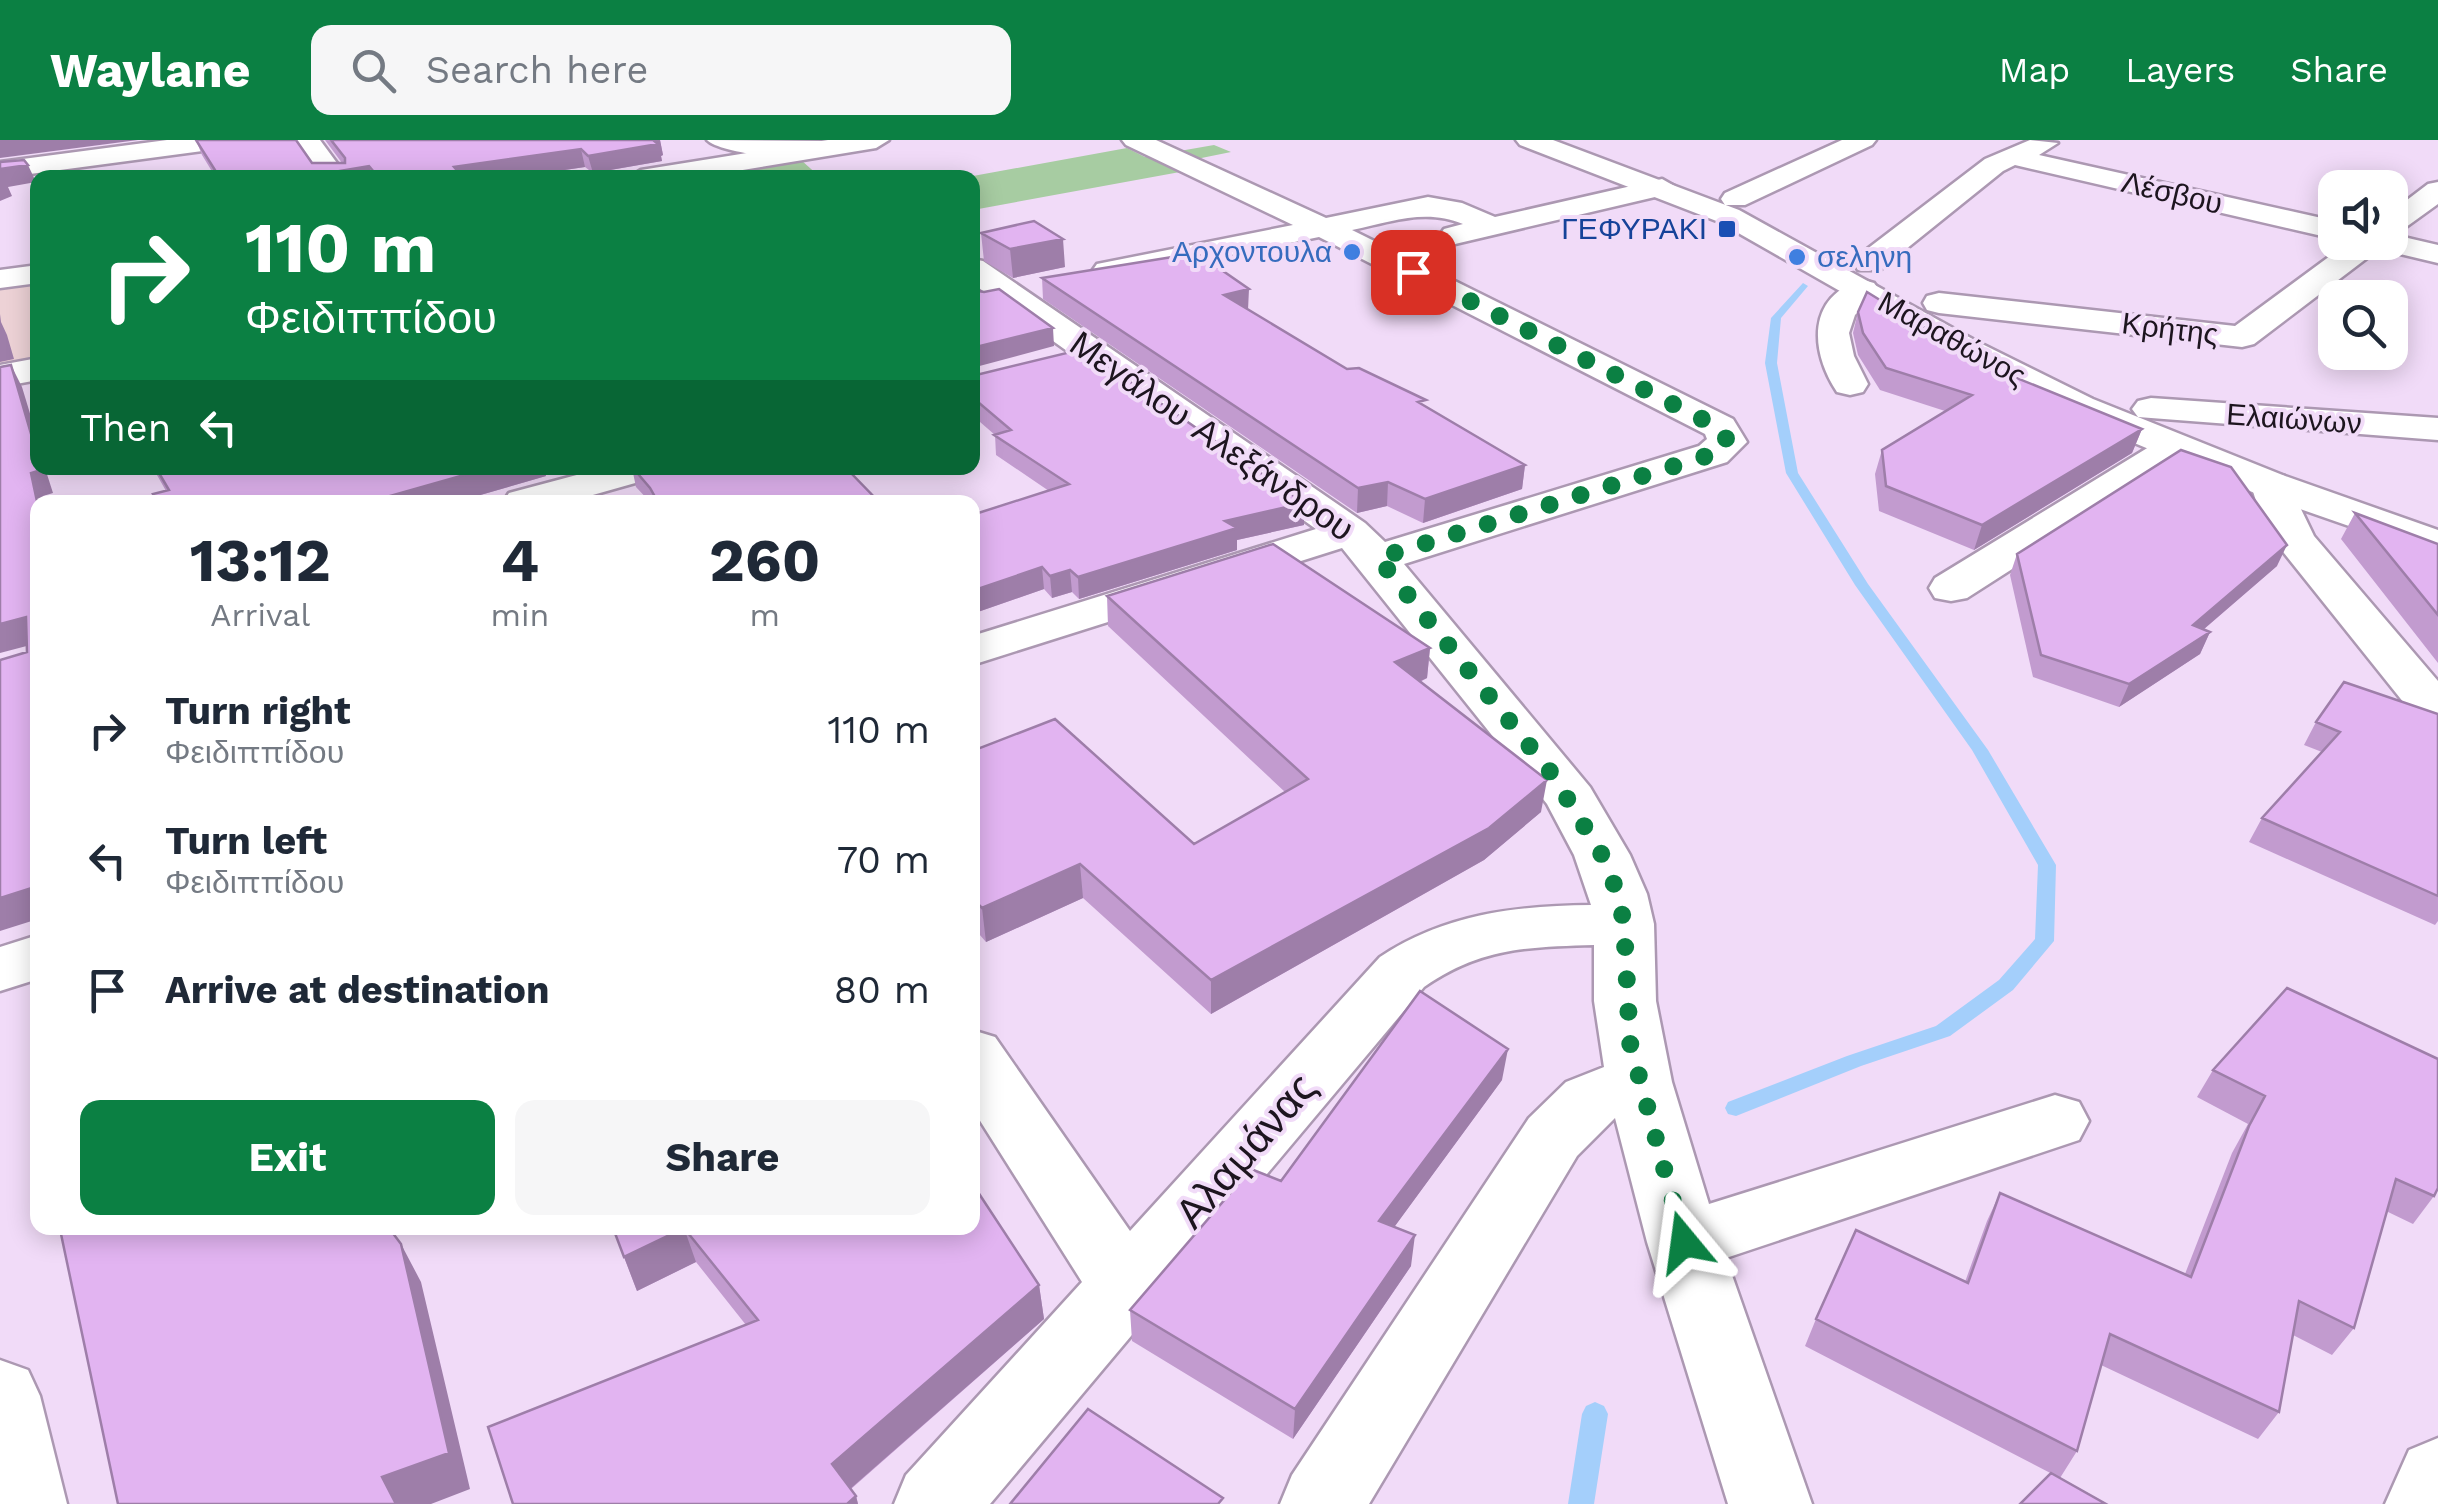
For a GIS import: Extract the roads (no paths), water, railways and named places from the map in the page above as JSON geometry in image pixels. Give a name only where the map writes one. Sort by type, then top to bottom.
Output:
[{"type":"street","points":[[0,170],[225,140]]},
{"type":"street","points":[[307,140],[330,170]]},
{"type":"street","points":[[666,170],[716,153],[876,140]]},
{"type":"street","points":[[1142,143],[1185,140]]},
{"type":"street","name":"Μαραθώνος","points":[[1529,140],[1662,187],[1780,241],[1940,303],[2067,371],[2151,409],[2438,518]]},
{"type":"street","name":"Μαραθώνος","points":[[1572,140],[1735,199],[1866,276],[2014,375],[2271,485],[2438,544]]},
{"type":"street","points":[[1735,199],[1863,140]]},
{"type":"street","points":[[1850,384],[1833,353],[1830,330],[1839,310],[1866,276],[2009,156],[2052,140]]},
{"type":"street","points":[[980,648],[1713,454],[1728,442],[1720,428],[1379,254],[1142,143]]},
{"type":"street","points":[[816,144],[845,168]]},
{"type":"street","points":[[689,149],[716,153]]},
{"type":"street","name":"Λέσβου","points":[[2009,156],[2318,226]]},
{"type":"street","points":[[1379,254],[1662,187]]},
{"type":"street","points":[[2408,213],[2438,190]]},
{"type":"street","points":[[1082,276],[1442,206],[1492,226]]},
{"type":"street","points":[[2408,247],[2438,254]]},
{"type":"street","name":"Κρήτης","points":[[1940,303],[2242,337],[2346,260]]},
{"type":"street","points":[[0,279],[30,275]]},
{"type":"street","name":"Μεγάλου Αλεξάνδρου","points":[[999,286],[1364,545],[1571,800],[1602,855],[1618,894],[1624,924],[1625,1001],[1639,1082],[1684,1242],[1770,1504]]},
{"type":"street","points":[[1042,365],[1093,351]]},
{"type":"street","points":[[0,376],[30,370]]},
{"type":"street","name":"Ελαιώνων","points":[[2151,409],[2438,429]]},
{"type":"street","points":[[1950,588],[2176,447]]},
{"type":"street","points":[[552,495],[624,475]]},
{"type":"street","points":[[2271,485],[2283,520],[2309,559],[2438,712]]},
{"type":"street","name":"Αλαμάνας","points":[[936,1504],[1402,972],[1424,955],[1463,937],[1494,929],[1624,924]]},
{"type":"street","points":[[0,969],[30,959]]},
{"type":"street","points":[[980,1066],[1126,1286]]},
{"type":"street","points":[[1322,1504],[1553,1137],[1576,1108],[1596,1094],[1639,1082]]},
{"type":"street","points":[[1684,1242],[2055,1121]]},
{"type":"street","points":[[0,1396],[25,1504]]},
{"type":"street","points":[[2426,1504],[2438,1478]]},
{"type":"waterway","points":[[1736,1108],[1943,1031],[2006,985],[2044,941],[2047,865],[1980,750],[1862,585],[1792,473],[1771,363],[1776,318],[1803,286]]},
{"type":"waterway","points":[[1581,1504],[1595,1414]]},
{"type":"place","name":"ΓΕΦΥΡΑΚΙ","points":[[1727,229]]},
{"type":"place","name":"Αρχοντουλα","points":[[1352,252]]},
{"type":"place","name":"σεληνη","points":[[1797,257]]}]
